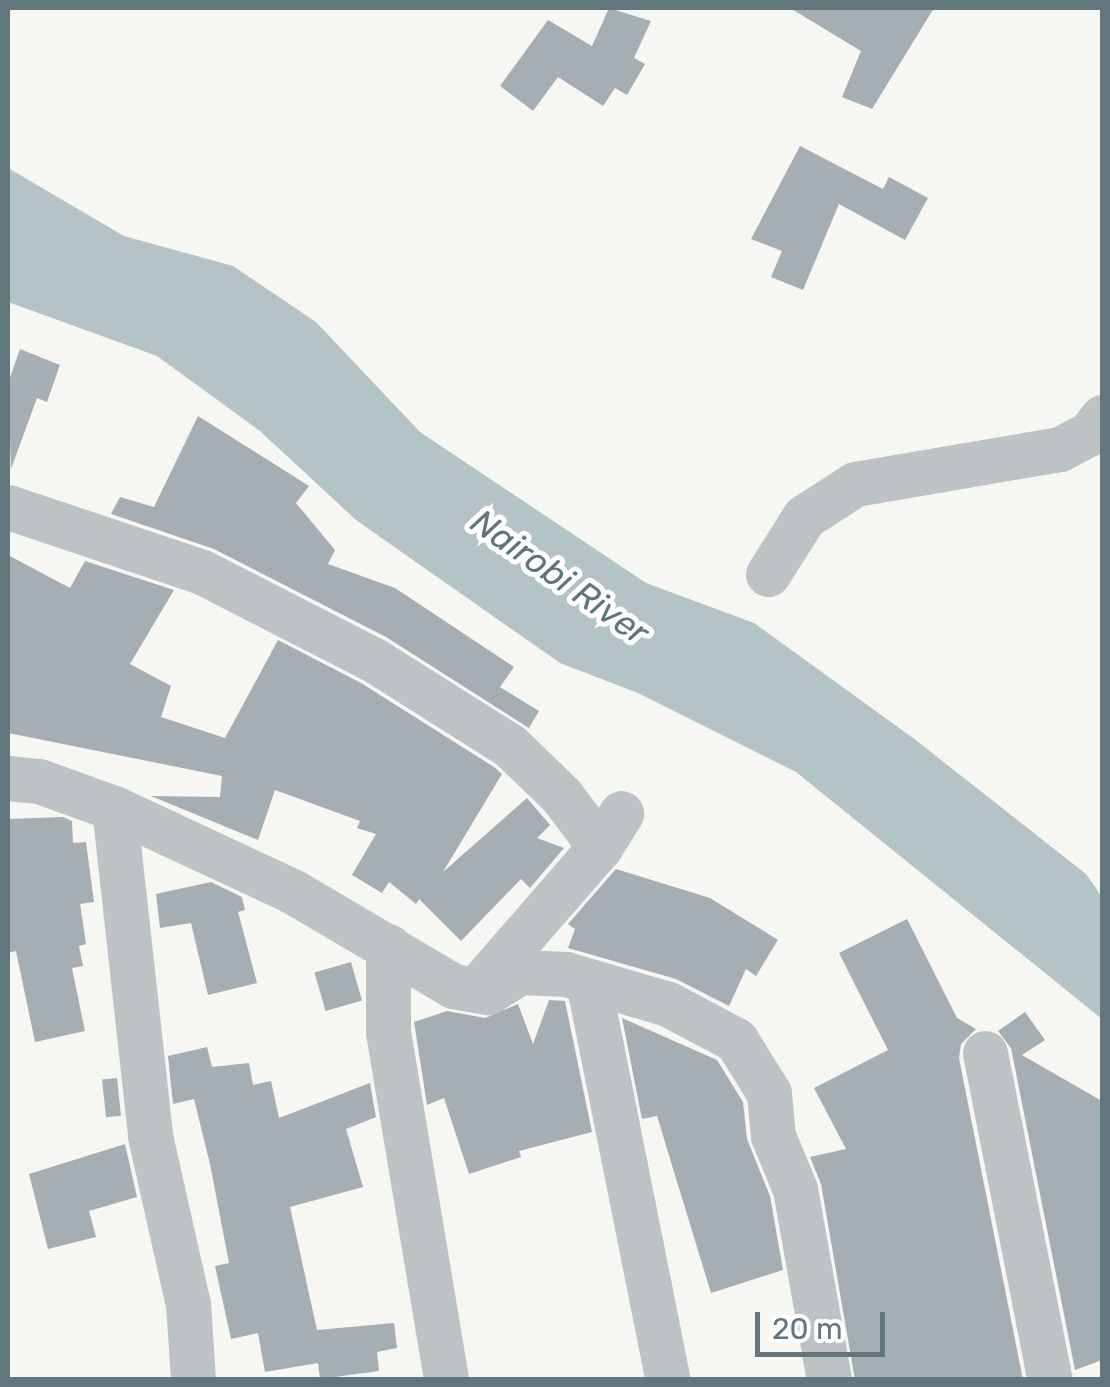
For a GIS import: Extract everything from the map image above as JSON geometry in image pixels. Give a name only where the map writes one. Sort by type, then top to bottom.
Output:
[{"type":"street","points":[[768,574],[804,517],[854,484],[1060,449],[1090,433],[1102,418]]},
{"type":"street","points":[[8,507],[202,572],[374,660],[510,746],[561,795],[611,830],[474,992]]},
{"type":"street","points":[[8,778],[39,780],[114,808],[292,890],[474,992],[488,992],[520,972],[588,981],[668,1004],[736,1040],[769,1094],[773,1136],[795,1190],[829,1380]]},
{"type":"street","points":[[114,808],[150,1136],[188,1304],[193,1380]]},
{"type":"street","points":[[388,946],[388,1032],[446,1380]]},
{"type":"street","points":[[588,981],[668,1380]]},
{"type":"street","points":[[985,1053],[1050,1380]]},
{"type":"water","name":"Nairobi River","points":[[8,168],[124,236],[233,266],[316,322],[420,432],[646,583],[754,623],[913,738],[1086,874],[1102,897],[1102,1019],[796,772],[638,693],[560,663],[356,520],[260,431],[157,356],[8,302]]},
{"type":"building","points":[[609,8],[651,21],[634,58],[645,64],[627,95],[615,88],[603,106],[558,77],[533,111],[500,86],[548,20],[592,46]]},
{"type":"building","points":[[790,8],[934,8],[872,109],[842,97],[861,51]]},
{"type":"building","points":[[800,146],[883,189],[889,177],[928,198],[905,240],[839,204],[803,290],[771,277],[782,251],[751,239]]},
{"type":"building","points":[[20,349],[60,365],[47,402],[37,398],[11,469],[8,383]]},
{"type":"building","points":[[198,416],[309,486],[296,503],[335,550],[328,564],[395,588],[514,667],[500,687],[539,711],[529,728],[386,637],[214,549],[111,514],[120,497],[154,507]]},
{"type":"building","points":[[8,555],[70,588],[85,561],[174,590],[130,664],[171,686],[161,717],[225,738],[278,640],[361,683],[494,767],[502,774],[443,872],[527,798],[550,825],[537,838],[564,848],[530,888],[521,879],[461,941],[419,899],[416,904],[389,882],[382,893],[352,875],[376,834],[357,828],[360,821],[275,790],[258,840],[151,796],[220,797],[222,776],[8,733]]},
{"type":"building","points":[[63,817],[72,821],[73,843],[86,842],[94,902],[80,904],[86,944],[79,946],[83,966],[72,968],[85,1031],[35,1042],[16,951],[8,953],[8,819]]},
{"type":"building","points":[[616,869],[710,898],[778,940],[756,976],[746,969],[729,1006],[676,979],[568,948],[575,929],[568,924]]},
{"type":"building","points":[[211,882],[242,897],[245,910],[238,912],[257,983],[208,995],[191,923],[160,928],[156,894]]},
{"type":"building","points":[[907,919],[957,1018],[976,1029],[961,1044],[959,1058],[1023,1380],[855,1380],[821,1184],[810,1157],[846,1149],[814,1088],[888,1050],[839,953]]},
{"type":"building","points":[[351,962],[362,1000],[325,1011],[314,972]]},
{"type":"building","points":[[549,1000],[565,1001],[592,1132],[519,1151],[521,1157],[469,1174],[444,1098],[427,1105],[414,1022],[447,1011],[485,1018],[518,1004],[533,1044]]},
{"type":"building","points":[[1025,1012],[1045,1040],[1022,1055],[1102,1101],[1102,1360],[1075,1370],[1011,1048],[998,1031]]},
{"type":"building","points":[[622,1018],[717,1060],[743,1102],[747,1139],[770,1196],[783,1270],[711,1293],[657,1116],[642,1119]]},
{"type":"building","points":[[207,1047],[212,1067],[249,1063],[253,1085],[271,1081],[279,1118],[370,1083],[376,1117],[346,1129],[363,1187],[290,1207],[317,1330],[394,1323],[397,1348],[377,1352],[379,1371],[320,1379],[318,1363],[265,1372],[258,1333],[231,1339],[215,1266],[229,1263],[210,1164],[194,1099],[173,1104],[168,1056]]},
{"type":"building","points":[[117,1078],[121,1116],[106,1117],[102,1080]]},
{"type":"building","points":[[125,1144],[137,1197],[89,1211],[96,1237],[48,1249],[29,1174]]}]
